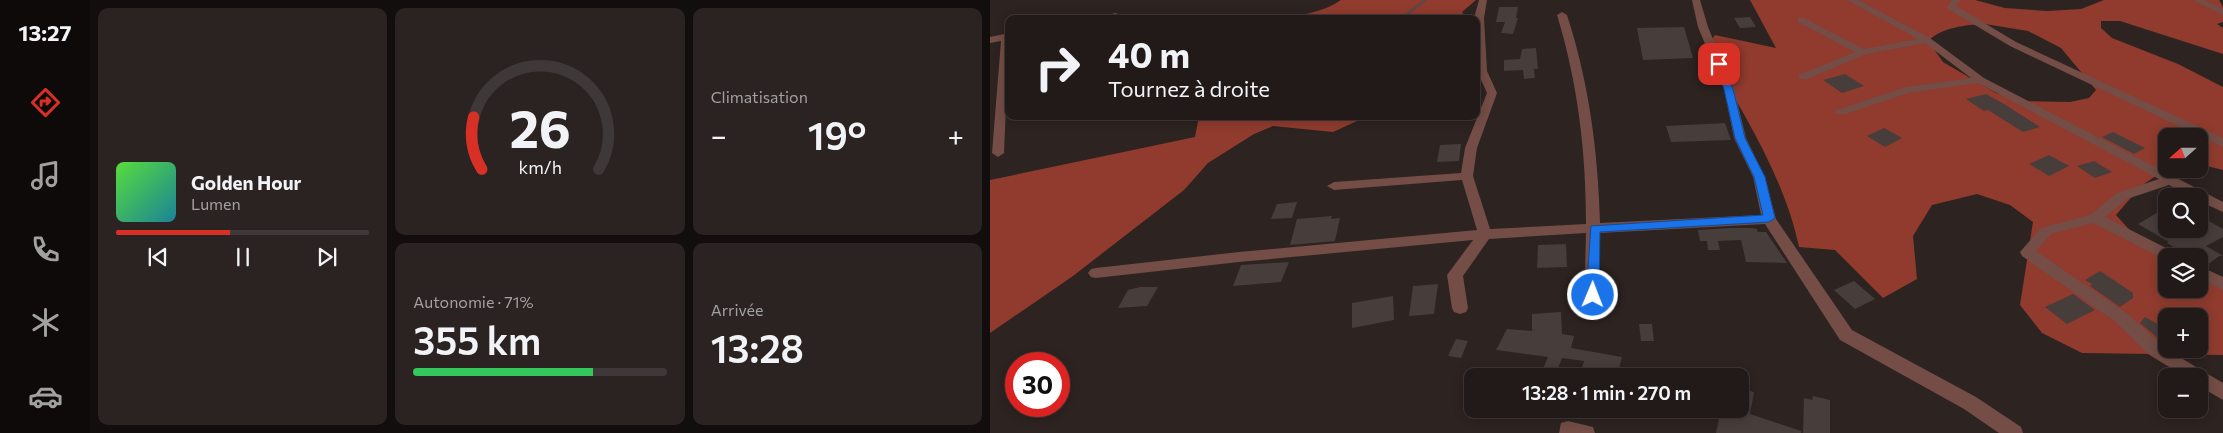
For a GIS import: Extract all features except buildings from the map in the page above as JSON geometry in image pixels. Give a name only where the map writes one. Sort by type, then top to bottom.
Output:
[{"type":"street","points":[[1480,15],[1483,0]]},
{"type":"street","points":[[1696,0],[1703,27],[1729,89],[1740,138],[1759,177],[1769,218],[1846,335],[1970,403],[2014,433]]},
{"type":"street","points":[[1851,0],[1927,40],[1980,80],[2223,208]]},
{"type":"street","points":[[1956,0],[1951,7],[2013,44],[2223,143]]},
{"type":"street","points":[[2197,0],[2223,12]]},
{"type":"street","points":[[1562,15],[1574,48],[1584,92],[1590,149],[1595,228],[1592,311]]},
{"type":"street","points":[[1802,20],[1863,52]]},
{"type":"street","points":[[1480,36],[1482,71],[1492,93],[1471,148],[1467,176],[1485,234]]},
{"type":"street","points":[[990,40],[1005,37]]},
{"type":"street","points":[[1803,78],[1863,52],[1927,40]]},
{"type":"street","points":[[998,153],[1005,63]]},
{"type":"street","points":[[1841,112],[1906,90],[1980,80]]},
{"type":"street","points":[[1334,186],[1467,176]]},
{"type":"street","points":[[2170,180],[2122,196],[2095,218],[2046,231],[2027,252],[2123,319],[2154,349],[2184,368]]},
{"type":"street","points":[[1096,273],[1249,256],[1485,234],[1769,218]]},
{"type":"street","points":[[2095,218],[2158,250]]},
{"type":"street","points":[[1460,308],[1455,275],[1485,234]]},
{"type":"street","points":[[2208,276],[2223,284]]},
{"type":"street","points":[[2208,383],[2223,392]]},
{"type":"street","points":[[1568,433],[1568,429],[1586,433]]},
{"type":"shaded area","points":[[1341,0],[1476,0],[1462,12],[1464,15],[1299,15],[1335,4]]},
{"type":"shaded area","points":[[1750,0],[1975,0],[2005,8],[2047,11],[2081,9],[2104,0],[2219,0],[2223,7],[2223,22],[2217,24],[2223,28],[2223,54],[2120,21],[2101,21],[2101,28],[2112,38],[2178,64],[2223,87],[2223,170],[2208,166],[2208,128],[2158,128],[2158,174],[2141,186],[2116,215],[2135,236],[2160,248],[2158,248],[2158,298],[2208,298],[2208,272],[2223,279],[2223,355],[2208,355],[2208,308],[2158,308],[2158,354],[2082,353],[2042,333],[2020,305],[2033,222],[2010,205],[1977,194],[1932,205],[1913,236],[1917,279],[1883,298],[1835,250],[1799,247],[1783,194],[1772,169],[1747,119],[1706,47],[1715,35],[1776,48]],"holes":[[[1985,24],[2028,31],[2061,48],[2096,90],[2089,98],[2070,102],[2021,101],[1996,93],[1943,62],[1928,41],[1940,33],[1962,26]]]},
{"type":"shaded area","points":[[1198,120],[1359,120],[1333,132],[1273,126],[1254,134],[1208,163],[1184,190],[1073,276],[990,333],[990,180],[1195,137]]},
{"type":"waterway","points":[[1406,15],[1425,0]]},
{"type":"route","points":[[1593,295],[1595,228],[1769,218],[1759,177],[1740,138],[1729,89],[1719,64]]}]
